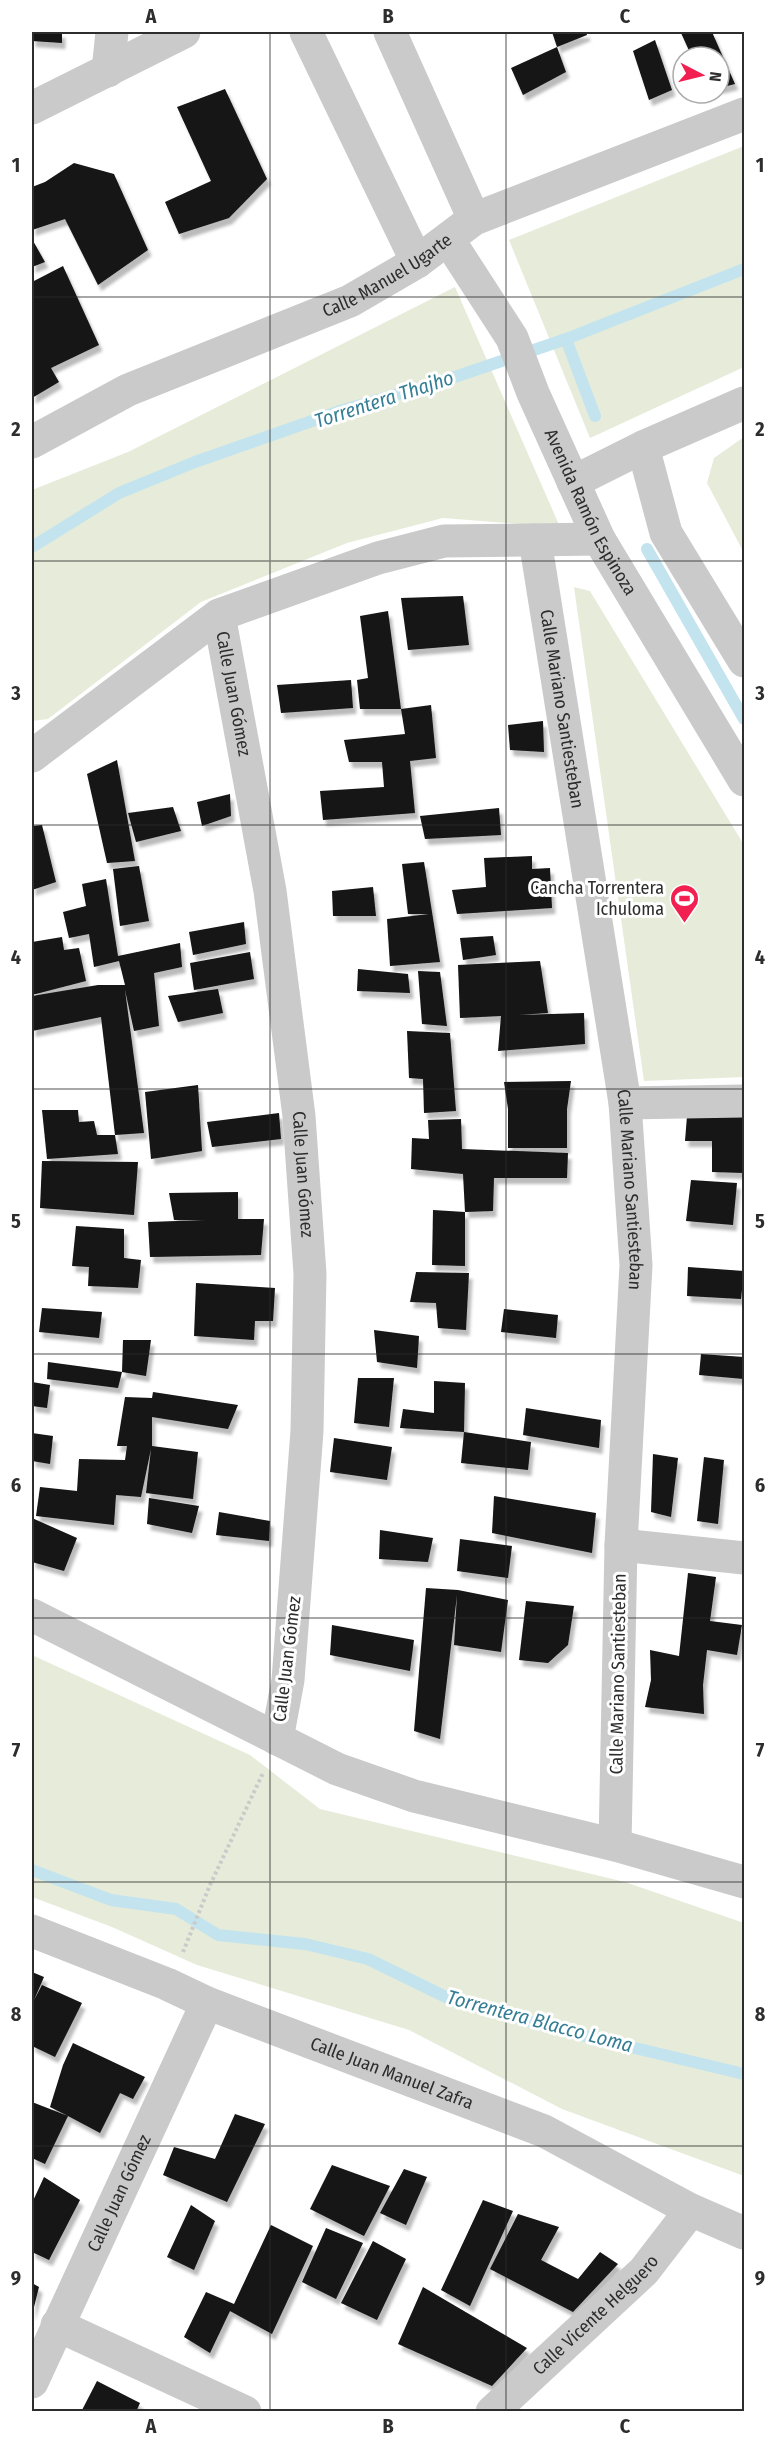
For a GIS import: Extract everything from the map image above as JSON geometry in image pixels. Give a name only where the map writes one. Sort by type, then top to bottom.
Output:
[{"type":"street","points":[[108,71],[112,32]]},
{"type":"street","points":[[32,108],[184,32]]},
{"type":"street","points":[[306,32],[417,262]]},
{"type":"street","points":[[390,32],[474,219]]},
{"type":"street","name":"Calle Manuel Ugarte","points":[[32,442],[128,390],[350,301],[417,262],[474,219],[744,114]]},
{"type":"street","name":"Avenida Ramón Espinoza","points":[[448,239],[512,338],[533,393],[598,539],[744,780]]},
{"type":"street","points":[[573,482],[643,447],[744,403]]},
{"type":"street","points":[[643,447],[666,533],[744,661]]},
{"type":"street","points":[[32,756],[219,615],[378,558],[444,541],[598,539]]},
{"type":"street","name":"Calle Mariano Santiesteban","points":[[536,540],[625,1103],[636,1265],[621,1545],[615,1845]]},
{"type":"street","name":"Calle Juan Gómez","points":[[219,615],[270,891],[299,1116],[310,1274],[305,1455],[288,1680],[277,1739]]},
{"type":"street","points":[[625,1103],[744,1101]]},
{"type":"street","points":[[621,1545],[744,1558]]},
{"type":"street","points":[[32,1615],[337,1770],[414,1796],[615,1845],[744,1882]]},
{"type":"street","name":"Calle Juan Manuel Zafra","points":[[32,1931],[167,1984],[207,2003],[544,2131],[691,2210],[744,2233]]},
{"type":"street","name":"Calle Juan Gómez","points":[[32,2382],[207,2003]]},
{"type":"street","name":"Calle Vicente Helguero","points":[[492,2412],[644,2271],[691,2210]]},
{"type":"street","points":[[57,2325],[245,2412]]},
{"type":"path","points":[[191,1937],[210,1885],[257,1788],[277,1739]]},
{"type":"green space","points":[[744,146],[744,367],[590,438],[509,240]]},
{"type":"green space","points":[[455,287],[560,527],[443,518],[347,543],[201,602],[48,719],[32,721],[32,490],[128,452]]},
{"type":"green space","points":[[744,437],[744,553],[707,483],[714,458]]},
{"type":"green space","points":[[574,587],[590,591],[744,845],[744,1077],[644,1081]]},
{"type":"green space","points":[[32,1655],[250,1755],[320,1809],[625,1882],[744,1923],[744,2176],[562,2109],[409,2030],[197,1965],[112,1927],[32,1897]]},
{"type":"building","points":[[32,32],[62,32],[62,43],[32,41]]},
{"type":"building","points":[[552,32],[586,32],[587,35],[557,47]]},
{"type":"building","points":[[712,32],[718,45],[686,45],[681,33]]},
{"type":"building","points":[[655,40],[671,90],[649,100],[633,51]]},
{"type":"building","points":[[557,47],[566,72],[523,95],[511,68]]},
{"type":"building","points":[[225,89],[267,179],[229,218],[179,234],[165,202],[211,181],[177,107]]},
{"type":"building","points":[[74,163],[114,174],[148,250],[98,285],[65,219],[32,230],[32,187],[45,182]]},
{"type":"building","points":[[32,239],[45,262],[32,267]]},
{"type":"building","points":[[63,266],[99,345],[51,368],[59,382],[32,398],[32,282]]},
{"type":"building","points":[[463,596],[469,645],[408,650],[401,598]]},
{"type":"building","points":[[388,611],[401,709],[360,709],[357,680],[368,678],[360,616]]},
{"type":"building","points":[[351,680],[353,708],[281,713],[277,685]]},
{"type":"building","points":[[431,705],[436,758],[410,761],[415,813],[323,820],[320,791],[384,787],[382,762],[349,762],[344,740],[405,734],[401,709]]},
{"type":"building","points":[[543,721],[544,752],[510,750],[508,725]]},
{"type":"building","points":[[117,760],[135,861],[107,863],[87,774]]},
{"type":"building","points":[[230,794],[231,816],[202,826],[197,802]]},
{"type":"building","points":[[173,807],[181,831],[136,842],[128,813]]},
{"type":"building","points":[[499,808],[501,835],[425,839],[420,816]]},
{"type":"building","points":[[42,825],[56,882],[32,890],[32,826]]},
{"type":"building","points":[[532,856],[532,869],[550,868],[552,908],[457,914],[452,890],[486,887],[484,858]]},
{"type":"building","points":[[424,862],[440,962],[390,966],[387,919],[429,914],[408,914],[402,864]]},
{"type":"building","points":[[139,866],[149,921],[120,926],[113,869]]},
{"type":"building","points":[[106,879],[118,956],[180,943],[182,967],[154,973],[159,1026],[134,1031],[125,990],[144,1133],[115,1135],[101,1017],[32,1031],[32,996],[98,985],[125,985],[119,961],[94,967],[89,934],[69,938],[63,912],[86,906],[82,884]]},
{"type":"building","points":[[373,887],[376,916],[333,916],[332,891]]},
{"type":"building","points":[[244,922],[246,944],[193,955],[189,932]]},
{"type":"building","points":[[493,936],[496,955],[463,960],[460,938]]},
{"type":"building","points":[[62,937],[64,950],[79,948],[86,981],[32,995],[32,942]]},
{"type":"building","points":[[250,952],[254,979],[194,990],[190,963]]},
{"type":"building","points":[[540,961],[548,1013],[519,1015],[584,1013],[585,1044],[498,1051],[501,1016],[460,1018],[458,965]]},
{"type":"building","points":[[358,969],[408,974],[410,993],[357,991]]},
{"type":"building","points":[[418,971],[440,972],[447,1026],[422,1024]]},
{"type":"building","points":[[218,989],[223,1013],[178,1022],[168,996]]},
{"type":"building","points":[[407,1031],[450,1033],[456,1111],[424,1113],[423,1079],[409,1078]]},
{"type":"building","points":[[571,1081],[567,1109],[567,1148],[508,1148],[508,1109],[504,1082]]},
{"type":"building","points":[[198,1085],[202,1151],[151,1159],[145,1092]]},
{"type":"building","points":[[42,1110],[78,1110],[79,1122],[94,1121],[97,1135],[115,1135],[118,1154],[47,1159]]},
{"type":"building","points":[[279,1113],[281,1139],[212,1147],[207,1122]]},
{"type":"building","points":[[687,1116],[743,1117],[744,1173],[712,1172],[712,1141],[685,1141]]},
{"type":"building","points":[[461,1119],[462,1149],[568,1153],[567,1178],[494,1178],[493,1211],[465,1212],[463,1174],[411,1169],[412,1138],[429,1139],[428,1120]]},
{"type":"building","points":[[42,1161],[138,1162],[134,1215],[40,1208]]},
{"type":"building","points":[[691,1180],[737,1183],[733,1225],[686,1221]]},
{"type":"building","points":[[238,1192],[238,1219],[264,1219],[261,1255],[150,1257],[148,1222],[205,1220],[174,1220],[169,1193]]},
{"type":"building","points":[[433,1210],[465,1212],[465,1266],[432,1265]]},
{"type":"building","points":[[76,1226],[124,1229],[124,1258],[141,1260],[138,1288],[88,1286],[89,1267],[72,1266]]},
{"type":"building","points":[[688,1267],[744,1271],[741,1299],[687,1296]]},
{"type":"building","points":[[416,1272],[469,1273],[466,1330],[438,1328],[436,1303],[410,1302]]},
{"type":"building","points":[[196,1283],[275,1288],[273,1321],[255,1321],[254,1340],[194,1336]]},
{"type":"building","points":[[42,1308],[102,1312],[99,1338],[39,1332]]},
{"type":"building","points":[[504,1309],[558,1315],[556,1338],[501,1332]]},
{"type":"building","points":[[374,1330],[419,1336],[417,1368],[377,1362]]},
{"type":"building","points":[[123,1340],[151,1340],[146,1376],[122,1372]]},
{"type":"building","points":[[701,1354],[744,1357],[744,1379],[699,1375]]},
{"type":"building","points":[[48,1362],[122,1372],[118,1388],[47,1379]]},
{"type":"building","points":[[358,1378],[394,1378],[389,1427],[354,1423]]},
{"type":"building","points":[[434,1381],[465,1383],[464,1432],[400,1428],[403,1409],[434,1413]]},
{"type":"building","points":[[32,1382],[50,1385],[47,1408],[32,1406]]},
{"type":"building","points":[[153,1392],[238,1405],[228,1429],[152,1417],[152,1446],[198,1452],[193,1499],[146,1493],[151,1449],[141,1497],[116,1495],[114,1525],[36,1516],[40,1487],[77,1491],[79,1459],[125,1460],[127,1446],[117,1446],[125,1397],[152,1398]]},
{"type":"building","points":[[526,1408],[601,1420],[599,1448],[523,1435]]},
{"type":"building","points":[[464,1432],[531,1442],[528,1470],[461,1463]]},
{"type":"building","points":[[32,1433],[53,1436],[50,1464],[32,1461]]},
{"type":"building","points":[[334,1438],[392,1447],[387,1480],[330,1472]]},
{"type":"building","points":[[653,1454],[678,1458],[671,1517],[651,1512]]},
{"type":"building","points":[[704,1457],[724,1460],[718,1524],[697,1521]]},
{"type":"building","points":[[494,1496],[596,1513],[592,1553],[492,1533]]},
{"type":"building","points":[[149,1498],[199,1506],[192,1533],[147,1524]]},
{"type":"building","points":[[219,1512],[270,1521],[269,1541],[216,1535]]},
{"type":"building","points":[[32,1518],[77,1538],[64,1571],[32,1562]]},
{"type":"building","points":[[380,1530],[433,1538],[428,1562],[379,1559]]},
{"type":"building","points":[[460,1539],[512,1546],[508,1578],[457,1571]]},
{"type":"building","points":[[688,1573],[716,1577],[710,1621],[742,1625],[737,1655],[707,1650],[703,1685],[704,1714],[645,1707],[651,1680],[650,1650],[679,1656]]},
{"type":"building","points":[[426,1588],[458,1590],[508,1600],[501,1652],[454,1645],[457,1595],[440,1739],[414,1731]]},
{"type":"building","points":[[526,1601],[574,1606],[568,1645],[548,1663],[519,1660]]},
{"type":"building","points":[[332,1625],[414,1640],[410,1671],[330,1655]]},
{"type":"building","points":[[32,1972],[44,1977],[34,2000],[42,1985],[82,2003],[55,2057],[32,2046]]},
{"type":"building","points":[[73,2043],[145,2077],[133,2099],[120,2093],[100,2133],[50,2107],[63,2065]]},
{"type":"building","points":[[32,2102],[68,2116],[45,2164],[32,2158]]},
{"type":"building","points":[[235,2114],[265,2124],[227,2202],[163,2175],[174,2147],[215,2159]]},
{"type":"building","points":[[332,2165],[390,2186],[364,2236],[310,2209]]},
{"type":"building","points":[[404,2169],[427,2177],[406,2225],[380,2213]]},
{"type":"building","points":[[44,2177],[80,2200],[49,2260],[32,2252],[32,2203]]},
{"type":"building","points":[[483,2200],[513,2211],[470,2306],[441,2290]]},
{"type":"building","points":[[191,2205],[215,2221],[194,2270],[167,2257]]},
{"type":"building","points":[[518,2214],[559,2227],[541,2260],[578,2279],[600,2252],[618,2264],[573,2312],[490,2269]]},
{"type":"building","points":[[271,2225],[313,2246],[272,2334],[230,2311],[210,2353],[184,2337],[206,2292],[234,2304]]},
{"type":"building","points":[[326,2228],[363,2243],[336,2299],[302,2282]]},
{"type":"building","points":[[373,2241],[406,2259],[377,2320],[341,2303]]},
{"type":"building","points":[[32,2283],[39,2287],[32,2315]]},
{"type":"building","points":[[423,2287],[527,2348],[492,2386],[398,2344]]},
{"type":"building","points":[[97,2381],[140,2403],[136,2412],[81,2412]]},
{"type":"waterway","name":"Torrentera Thajho","points":[[32,547],[119,493],[195,462],[343,410],[440,382],[566,339],[744,269]]},
{"type":"waterway","points":[[566,339],[595,416]]},
{"type":"waterway","points":[[647,549],[744,719]]},
{"type":"waterway","name":"Torrentera Blacco Loma","points":[[32,1870],[111,1900],[176,1909],[218,1935],[305,1944],[368,1959],[454,2001],[576,2034],[744,2074]]},
{"type":"place","name":"Cancha Torrentera Ichuloma","points":[[685,924]]}]
